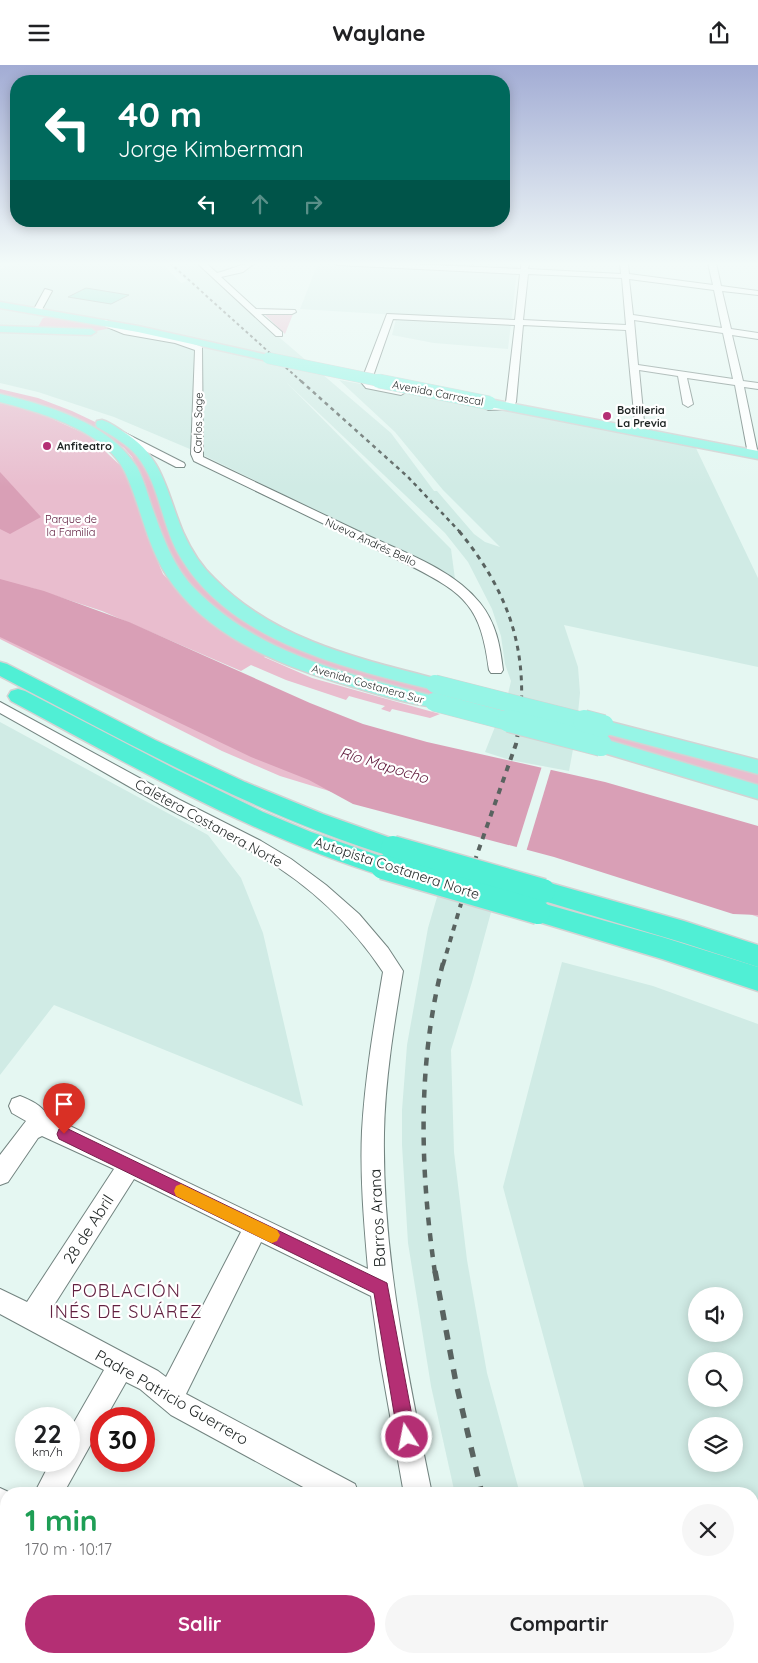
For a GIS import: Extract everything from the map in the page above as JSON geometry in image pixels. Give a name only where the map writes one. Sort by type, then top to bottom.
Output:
[{"type":"highway","name":"Autopista Costanera Norte","points":[[0,668],[178,760],[236,788],[309,819],[388,858]]},
{"type":"highway","name":"Autopista Costanera Norte","points":[[0,686],[122,752],[230,807],[289,833],[388,858],[540,901],[684,932],[758,956]]},
{"type":"highway","name":"Autopista Costanera Norte","points":[[540,901],[662,948],[758,979]]},
{"type":"main road","name":"Avenida Carrascal","points":[[177,338],[323,371],[755,455]]},
{"type":"main road","name":"Avenida Costanera Sur","points":[[0,388],[60,405],[94,419],[121,434],[142,451],[156,473],[180,541],[195,567],[209,584],[258,623],[286,638],[324,654],[434,693]]},
{"type":"main road","name":"Avenida Costanera Sur","points":[[0,398],[39,409],[75,424],[96,435],[119,452],[133,473],[154,535],[173,574],[200,605],[231,629],[270,651],[311,668],[434,693],[602,736],[758,767]]},
{"type":"main road","name":"Avenida Costanera Sur","points":[[602,736],[758,792]]},
{"type":"street","name":"Carlos Sage","points":[[156,473],[198,459],[196,454],[199,349],[162,338]]},
{"type":"street","points":[[382,338],[366,384],[482,406],[508,407],[511,401],[518,338]]},
{"type":"street","points":[[632,338],[640,432]]},
{"type":"street","points":[[729,338],[755,455]]},
{"type":"street","points":[[634,367],[758,387]]},
{"type":"street","points":[[682,374],[688,404]]},
{"type":"street","name":"Carlos Sage","points":[[121,434],[180,465]]},
{"type":"street","name":"Nueva Andrés Bello","points":[[198,459],[416,563],[449,582],[475,606],[486,623],[496,671]]},
{"type":"street","name":"Caletera Costanera Norte","points":[[0,707],[275,858],[301,875],[348,916],[377,949],[393,971]]},
{"type":"street","name":"Barros Arana","points":[[393,971],[376,1080],[373,1182],[381,1289],[392,1360],[417,1487]]},
{"type":"street","points":[[20,1106],[36,1116],[39,1125]]},
{"type":"street","points":[[0,1174],[30,1131],[39,1125],[48,1126],[381,1289]]},
{"type":"street","name":"28 de Abril","points":[[31,1318],[129,1166]]},
{"type":"street","points":[[170,1398],[256,1227]]},
{"type":"street","name":"Padre Patricio Guerrero","points":[[0,1301],[149,1380],[180,1406],[332,1487]]},
{"type":"street","points":[[80,1438],[121,1365]]},
{"type":"street","points":[[52,1487],[60,1472]]},
{"type":"shaded area","points":[[0,338],[280,338],[391,433],[434,491],[437,491],[474,534],[485,542],[500,547],[443,490],[395,432],[339,380],[694,444],[758,578],[758,667],[564,625],[578,667],[580,693],[576,733],[569,771],[510,760],[485,752],[508,694],[511,681],[505,664],[501,636],[492,609],[468,562],[445,533],[286,382],[451,549],[455,579],[197,452],[114,417],[38,392],[0,383]]},
{"type":"shaded area","points":[[406,338],[509,338],[508,349],[434,343]]},
{"type":"shaded area","points":[[0,722],[208,835],[241,878],[263,933],[303,1106],[54,1005],[0,1075]]},
{"type":"shaded area","points":[[449,856],[502,872],[451,1050],[454,1152],[467,1260],[487,1373],[518,1487],[453,1487],[431,1386],[408,1243],[402,1145],[402,1110],[407,1045],[428,928]]},
{"type":"shaded area","points":[[562,962],[653,986],[758,1024],[758,1487],[584,1487],[503,1187]]},
{"type":"green space","points":[[0,389],[38,398],[72,411],[110,429],[143,456],[179,546],[281,641],[324,659],[758,769],[758,786],[310,664],[227,621],[189,584],[175,565],[160,532],[145,483],[132,457],[124,448],[102,433],[72,418],[0,394]]},
{"type":"green space","name":"Parque de la Familia","points":[[0,403],[35,411],[88,435],[125,470],[131,480],[147,536],[163,574],[193,606],[268,654],[264,657],[312,678],[440,714],[430,718],[392,709],[390,712],[381,709],[385,706],[349,696],[346,700],[286,680],[251,665],[241,671],[102,611],[29,587],[361,727],[758,831],[758,917],[657,882],[421,819],[280,776],[222,751],[0,639]]},
{"type":"water","points":[[0,472],[41,517],[10,534],[0,529]]},
{"type":"water","name":"Río Mapocho","points":[[0,579],[44,591],[129,622],[310,703],[363,724],[427,742],[605,782],[758,826],[758,915],[733,914],[554,857],[353,804],[309,780],[251,757],[0,637]]},
{"type":"pier","points":[[542,766],[551,769],[526,852],[516,849]]},
{"type":"railway","points":[[253,338],[302,382]]},
{"type":"railway","points":[[301,381],[408,477],[460,532]]},
{"type":"railway","points":[[459,531],[490,575],[502,597],[510,620],[517,644],[521,669],[520,723]]},
{"type":"railway","points":[[443,965],[468,880],[516,744],[520,721]]},
{"type":"railway","points":[[435,1273],[426,1195],[424,1156],[425,1078],[435,1001],[443,963]]},
{"type":"railway","points":[[435,1271],[456,1383],[480,1487]]},
{"type":"slow traffic","points":[[181,1191],[272,1235]]},
{"type":"place","name":"Botilleria La Previa","points":[[607,416]]},
{"type":"place","name":"Anfiteatro","points":[[47,446]]},
{"type":"district","name":"POBLACIÓN INÉS DE SUÁREZ","points":[[126,1300]]},
{"type":"route","points":[[64,1134],[381,1289],[407,1437]]}]
